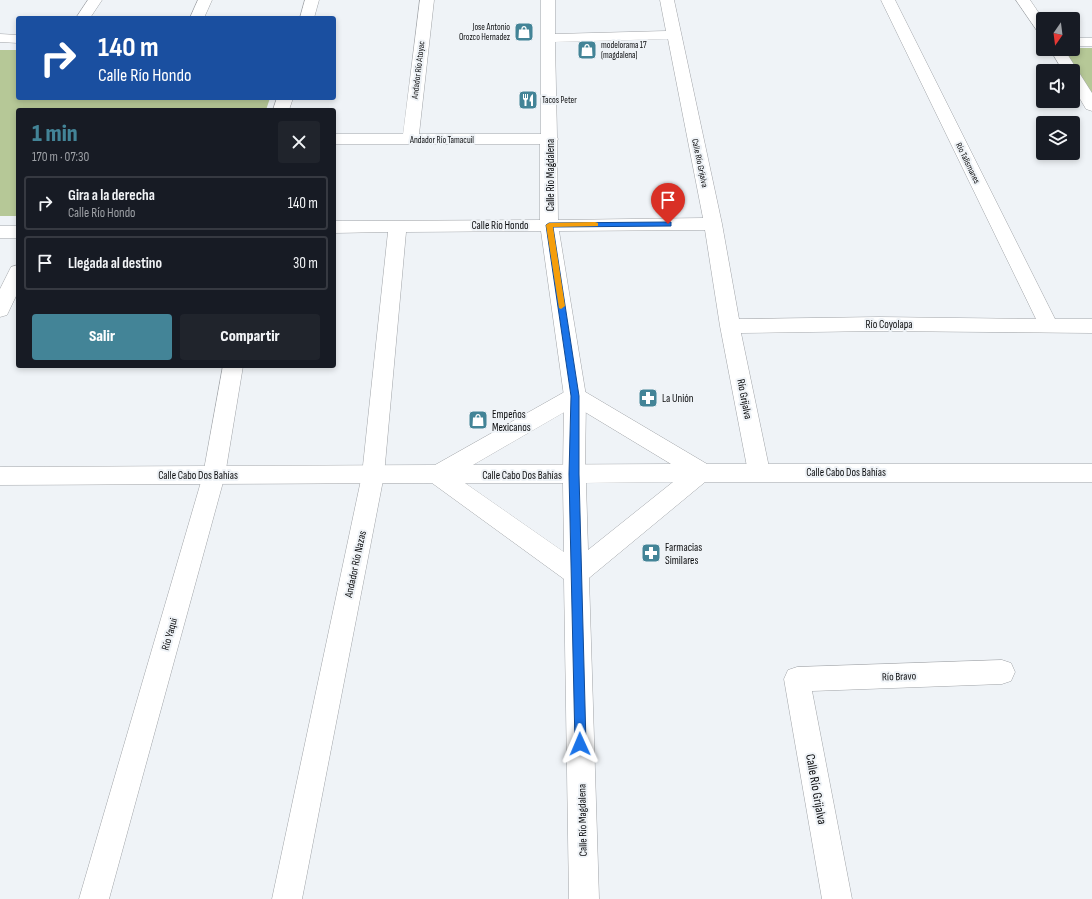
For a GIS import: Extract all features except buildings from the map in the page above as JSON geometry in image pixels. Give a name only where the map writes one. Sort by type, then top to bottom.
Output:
[{"type":"street","points":[[84,16],[94,0]]},
{"type":"street","points":[[197,16],[205,0]]},
{"type":"street","points":[[307,16],[312,0]]},
{"type":"street","name":"Andador Río Atoyac","points":[[410,140],[427,0]]},
{"type":"street","name":"Calle Río Magdalena","points":[[548,0],[550,140],[549,225],[575,396],[574,474],[584,899]]},
{"type":"street","name":"Calle Río Grijalva","points":[[667,0],[713,224],[730,326]]},
{"type":"street","name":"Río Talismanes","points":[[888,0],[1048,326]]},
{"type":"street","points":[[1023,0],[1036,19]]},
{"type":"street","points":[[548,38],[674,35]]},
{"type":"street","points":[[0,38],[16,39]]},
{"type":"street","points":[[1080,42],[1092,42]]},
{"type":"street","points":[[1080,86],[1092,106]]},
{"type":"street","name":"Andador Río Tamacuil","points":[[336,139],[550,140]]},
{"type":"street","name":"Calle Río Hondo","points":[[336,227],[713,224]]},
{"type":"street","name":"Andador Río Nazas","points":[[287,899],[373,475],[398,226]]},
{"type":"street","points":[[0,232],[16,232]]},
{"type":"street","points":[[0,310],[16,275]]},
{"type":"street","name":"Río Coyolapa","points":[[730,326],[879,324],[1092,326]]},
{"type":"street","name":"Río Grijalva","points":[[730,326],[759,472]]},
{"type":"street","name":"Río Yaqui","points":[[94,899],[214,475],[233,368]]},
{"type":"street","points":[[575,396],[702,472],[576,574],[437,475],[575,396]]},
{"type":"street","name":"Calle Cabo Dos Bahías","points":[[0,476],[437,475],[702,472],[1092,472]]},
{"type":"street","name":"Río Bravo","points":[[797,679],[1002,672]]},
{"type":"street","name":"Calle Río Grijalva","points":[[797,679],[837,899]]},
{"type":"green space","points":[[1080,48],[1092,48],[1092,98],[1080,80],[1080,64],[1070,64],[1065,56],[1080,56]]},
{"type":"green space","points":[[0,50],[16,50],[16,100],[269,100],[267,108],[16,108],[16,216],[0,216]]},
{"type":"slow traffic","points":[[561,306],[549,225],[595,225]]},
{"type":"place","name":"Jose Antonio Orozco Hernadez","points":[[524,32]]},
{"type":"place","name":"modelorama 17 (magdalena)","points":[[587,50]]},
{"type":"place","name":"Tacos Peter","points":[[528,100]]},
{"type":"place","name":"La Unión","points":[[648,398]]},
{"type":"place","name":"Empeños Mexicanos","points":[[478,420]]},
{"type":"place","name":"Farmacias Similares","points":[[651,553]]},
{"type":"route","points":[[580,744],[574,474],[575,396],[549,225],[668,224]]}]
